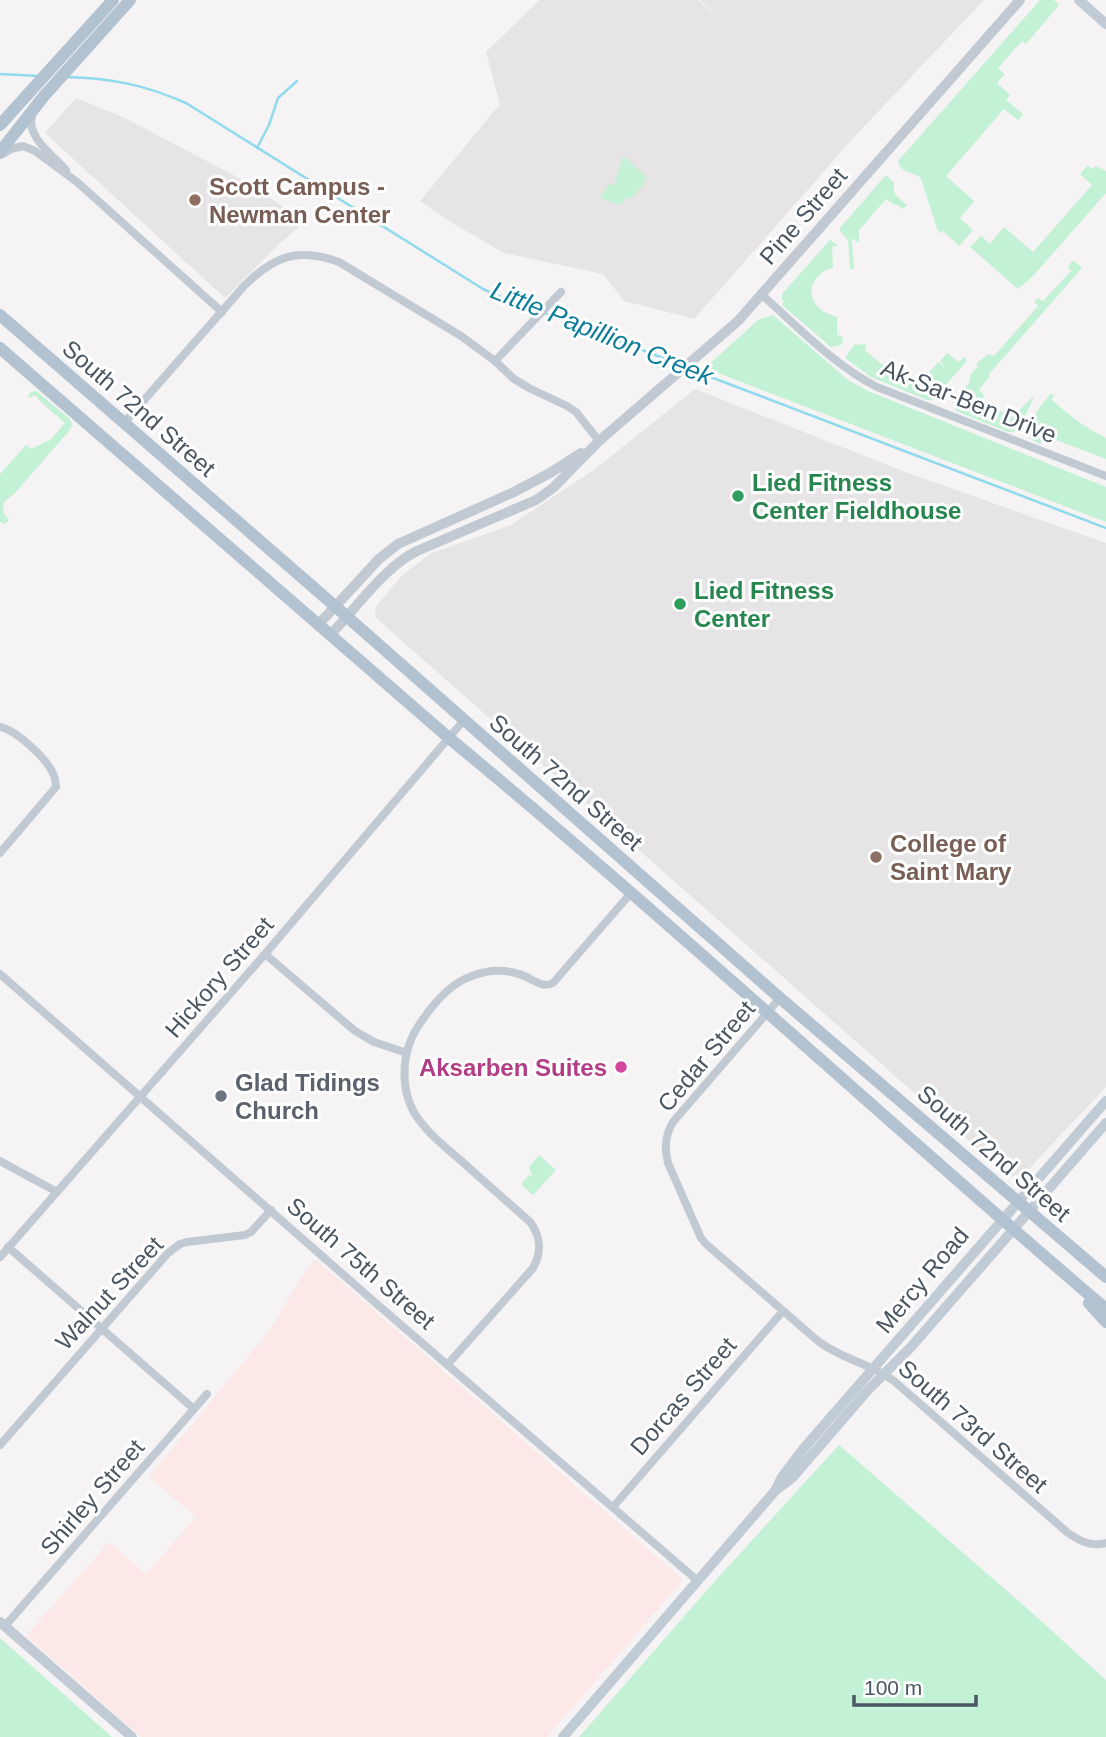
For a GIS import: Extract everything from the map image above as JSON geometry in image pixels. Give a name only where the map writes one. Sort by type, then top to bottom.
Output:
[{"type":"main road","points":[[0,125],[113,0]]},
{"type":"main road","points":[[0,154],[44,96],[130,0]]},
{"type":"main road","points":[[1079,0],[1106,23]]},
{"type":"main road","name":"South 72nd Street","points":[[0,315],[780,998],[1106,1277]]},
{"type":"main road","name":"South 72nd Street","points":[[0,348],[631,893],[1106,1309]]},
{"type":"main road","name":"Mercy Road","points":[[563,1737],[775,1491],[792,1478],[869,1390],[879,1371],[1002,1219],[1106,1101]]},
{"type":"main road","name":"Mercy Road","points":[[879,1371],[911,1347],[1106,1123]]},
{"type":"main road","points":[[1061,1271],[1106,1322]]},
{"type":"main road","points":[[3,1624],[132,1737]]},
{"type":"street","name":"Pine Street","points":[[330,635],[404,558],[536,500],[553,488],[599,441],[738,321],[1020,0]]},
{"type":"street","points":[[44,96],[31,117],[31,128],[38,141],[77,182],[222,312]]},
{"type":"street","points":[[0,154],[23,146],[77,182]]},
{"type":"street","points":[[124,423],[244,286],[271,263],[304,254],[322,255],[340,262],[461,336],[514,379],[576,412],[599,441]]},
{"type":"street","points":[[495,361],[561,292]]},
{"type":"street","name":"Ak-Sar-Ben Drive","points":[[762,295],[842,365],[866,382],[1106,476]]},
{"type":"street","name":"Pine Street","points":[[318,625],[375,562],[398,544],[514,492],[550,473],[599,441]]},
{"type":"street","name":"Hickory Street","points":[[0,1257],[265,954],[464,720]]},
{"type":"street","points":[[0,727],[7,728],[40,755],[54,775],[56,787],[0,853]]},
{"type":"street","points":[[448,1364],[533,1268],[540,1245],[537,1232],[531,1223],[418,1119],[410,1105],[405,1087],[405,1064],[409,1044],[422,1020],[444,995],[465,978],[501,971],[519,974],[543,986],[553,983],[631,893]]},
{"type":"street","points":[[265,954],[355,1031],[374,1042],[407,1053]]},
{"type":"street","name":"South 75th Street","points":[[0,974],[698,1581]]},
{"type":"street","name":"Cedar Street","points":[[666,1142],[669,1128],[780,998]]},
{"type":"street","name":"South 73rd Street","points":[[666,1142],[665,1154],[668,1163],[701,1238],[708,1246],[828,1349],[879,1371],[1068,1533],[1087,1544],[1106,1543]]},
{"type":"street","points":[[0,1161],[57,1192]]},
{"type":"street","name":"Walnut Street","points":[[0,1445],[172,1250],[187,1242],[245,1235],[271,1210]]},
{"type":"street","points":[[8,1247],[194,1409]]},
{"type":"street","name":"Dorcas Street","points":[[613,1507],[783,1311]]},
{"type":"street","name":"Shirley Street","points":[[3,1624],[208,1394]]},
{"type":"shaded area","points":[[540,0],[698,0],[729,26],[700,0],[984,0],[855,136],[694,319],[624,301],[603,274],[504,253],[420,201],[500,104],[486,52]]},
{"type":"shaded area","name":"Scott Campus - Newman Center","points":[[76,98],[123,117],[239,178],[305,221],[225,298],[45,133]]},
{"type":"shaded area","name":"College of Saint Mary","points":[[695,389],[908,473],[1106,543],[1106,1087],[1024,1174],[1006,1174],[375,617],[376,607],[401,576],[430,554],[511,525],[595,469]]},
{"type":"shaded area","points":[[315,1259],[683,1580],[547,1737],[141,1737],[26,1636],[109,1542],[146,1574],[196,1517],[149,1477],[270,1330]]},
{"type":"green space","points":[[1040,0],[1054,0],[1059,5],[1026,44],[1022,41],[998,68],[1005,74],[997,83],[1010,95],[1006,100],[1023,114],[1018,120],[1004,109],[946,176],[974,201],[960,218],[973,230],[959,246],[937,229],[921,178],[904,170],[898,161]]},
{"type":"green space","points":[[623,156],[646,176],[643,185],[632,198],[626,198],[620,205],[600,198],[609,184],[614,185]]},
{"type":"green space","points":[[1088,165],[1092,169],[1096,166],[1106,171],[1106,193],[1034,275],[1018,289],[970,247],[981,236],[990,244],[1004,227],[1033,252],[1092,185],[1080,174]]},
{"type":"green space","points":[[885,176],[894,182],[895,193],[907,205],[903,209],[886,199],[859,230],[859,242],[852,239],[854,269],[850,269],[848,240],[840,228]]},
{"type":"green space","points":[[830,240],[838,246],[832,247],[833,268],[817,277],[812,294],[819,308],[837,317],[837,335],[842,336],[843,341],[841,345],[831,347],[782,305],[782,294]]},
{"type":"green space","points":[[1072,261],[1082,268],[989,374],[979,390],[984,395],[981,404],[1011,418],[1035,395],[1018,431],[1008,432],[956,411],[953,401],[969,383],[971,374],[978,366],[976,364],[988,354],[994,356],[1038,306],[1034,302],[1038,298],[1043,301],[1071,271],[1068,267]]},
{"type":"green space","points":[[773,315],[848,380],[868,391],[1106,487],[1106,522],[705,368],[758,320]]},
{"type":"green space","points":[[866,344],[865,350],[899,379],[903,377],[917,386],[917,381],[924,379],[938,362],[946,368],[940,361],[947,353],[959,362],[965,356],[966,362],[943,388],[939,397],[927,400],[871,377],[845,358],[854,345]]},
{"type":"green space","points":[[36,391],[70,419],[72,425],[14,494],[4,502],[3,512],[9,520],[5,524],[0,522],[0,474],[26,445],[31,449],[51,439],[65,423],[35,395],[29,398],[31,392]]},
{"type":"green space","points":[[1050,394],[1055,395],[1051,399],[1071,416],[1106,438],[1106,459],[1048,437],[1039,444],[1029,438],[1033,420]]},
{"type":"green space","points":[[539,1155],[556,1170],[533,1195],[521,1184],[529,1175],[532,1176],[529,1167]]},
{"type":"green space","points":[[839,1445],[1106,1680],[1106,1737],[579,1737],[715,1581]]},
{"type":"green space","points":[[0,1638],[112,1737],[0,1737]]},
{"type":"waterway","name":"Little Papillion Creek","points":[[0,74],[39,76]]},
{"type":"waterway","name":"Little Papillion Creek","points":[[66,77],[128,84],[186,103],[483,289],[681,365]]},
{"type":"waterway","points":[[257,148],[269,125],[278,98],[297,81]]},
{"type":"waterway","name":"Little Papillion Creek","points":[[687,368],[1106,528]]},
{"type":"place","name":"Scott Campus - Newman Center","points":[[195,200]]},
{"type":"place","name":"Lied Fitness Center Fieldhouse","points":[[738,496]]},
{"type":"place","name":"Lied Fitness Center","points":[[680,604]]},
{"type":"place","name":"College of Saint Mary","points":[[876,857]]},
{"type":"place","name":"Aksarben Suites","points":[[621,1067]]},
{"type":"place","name":"Glad Tidings Church","points":[[221,1096]]}]
